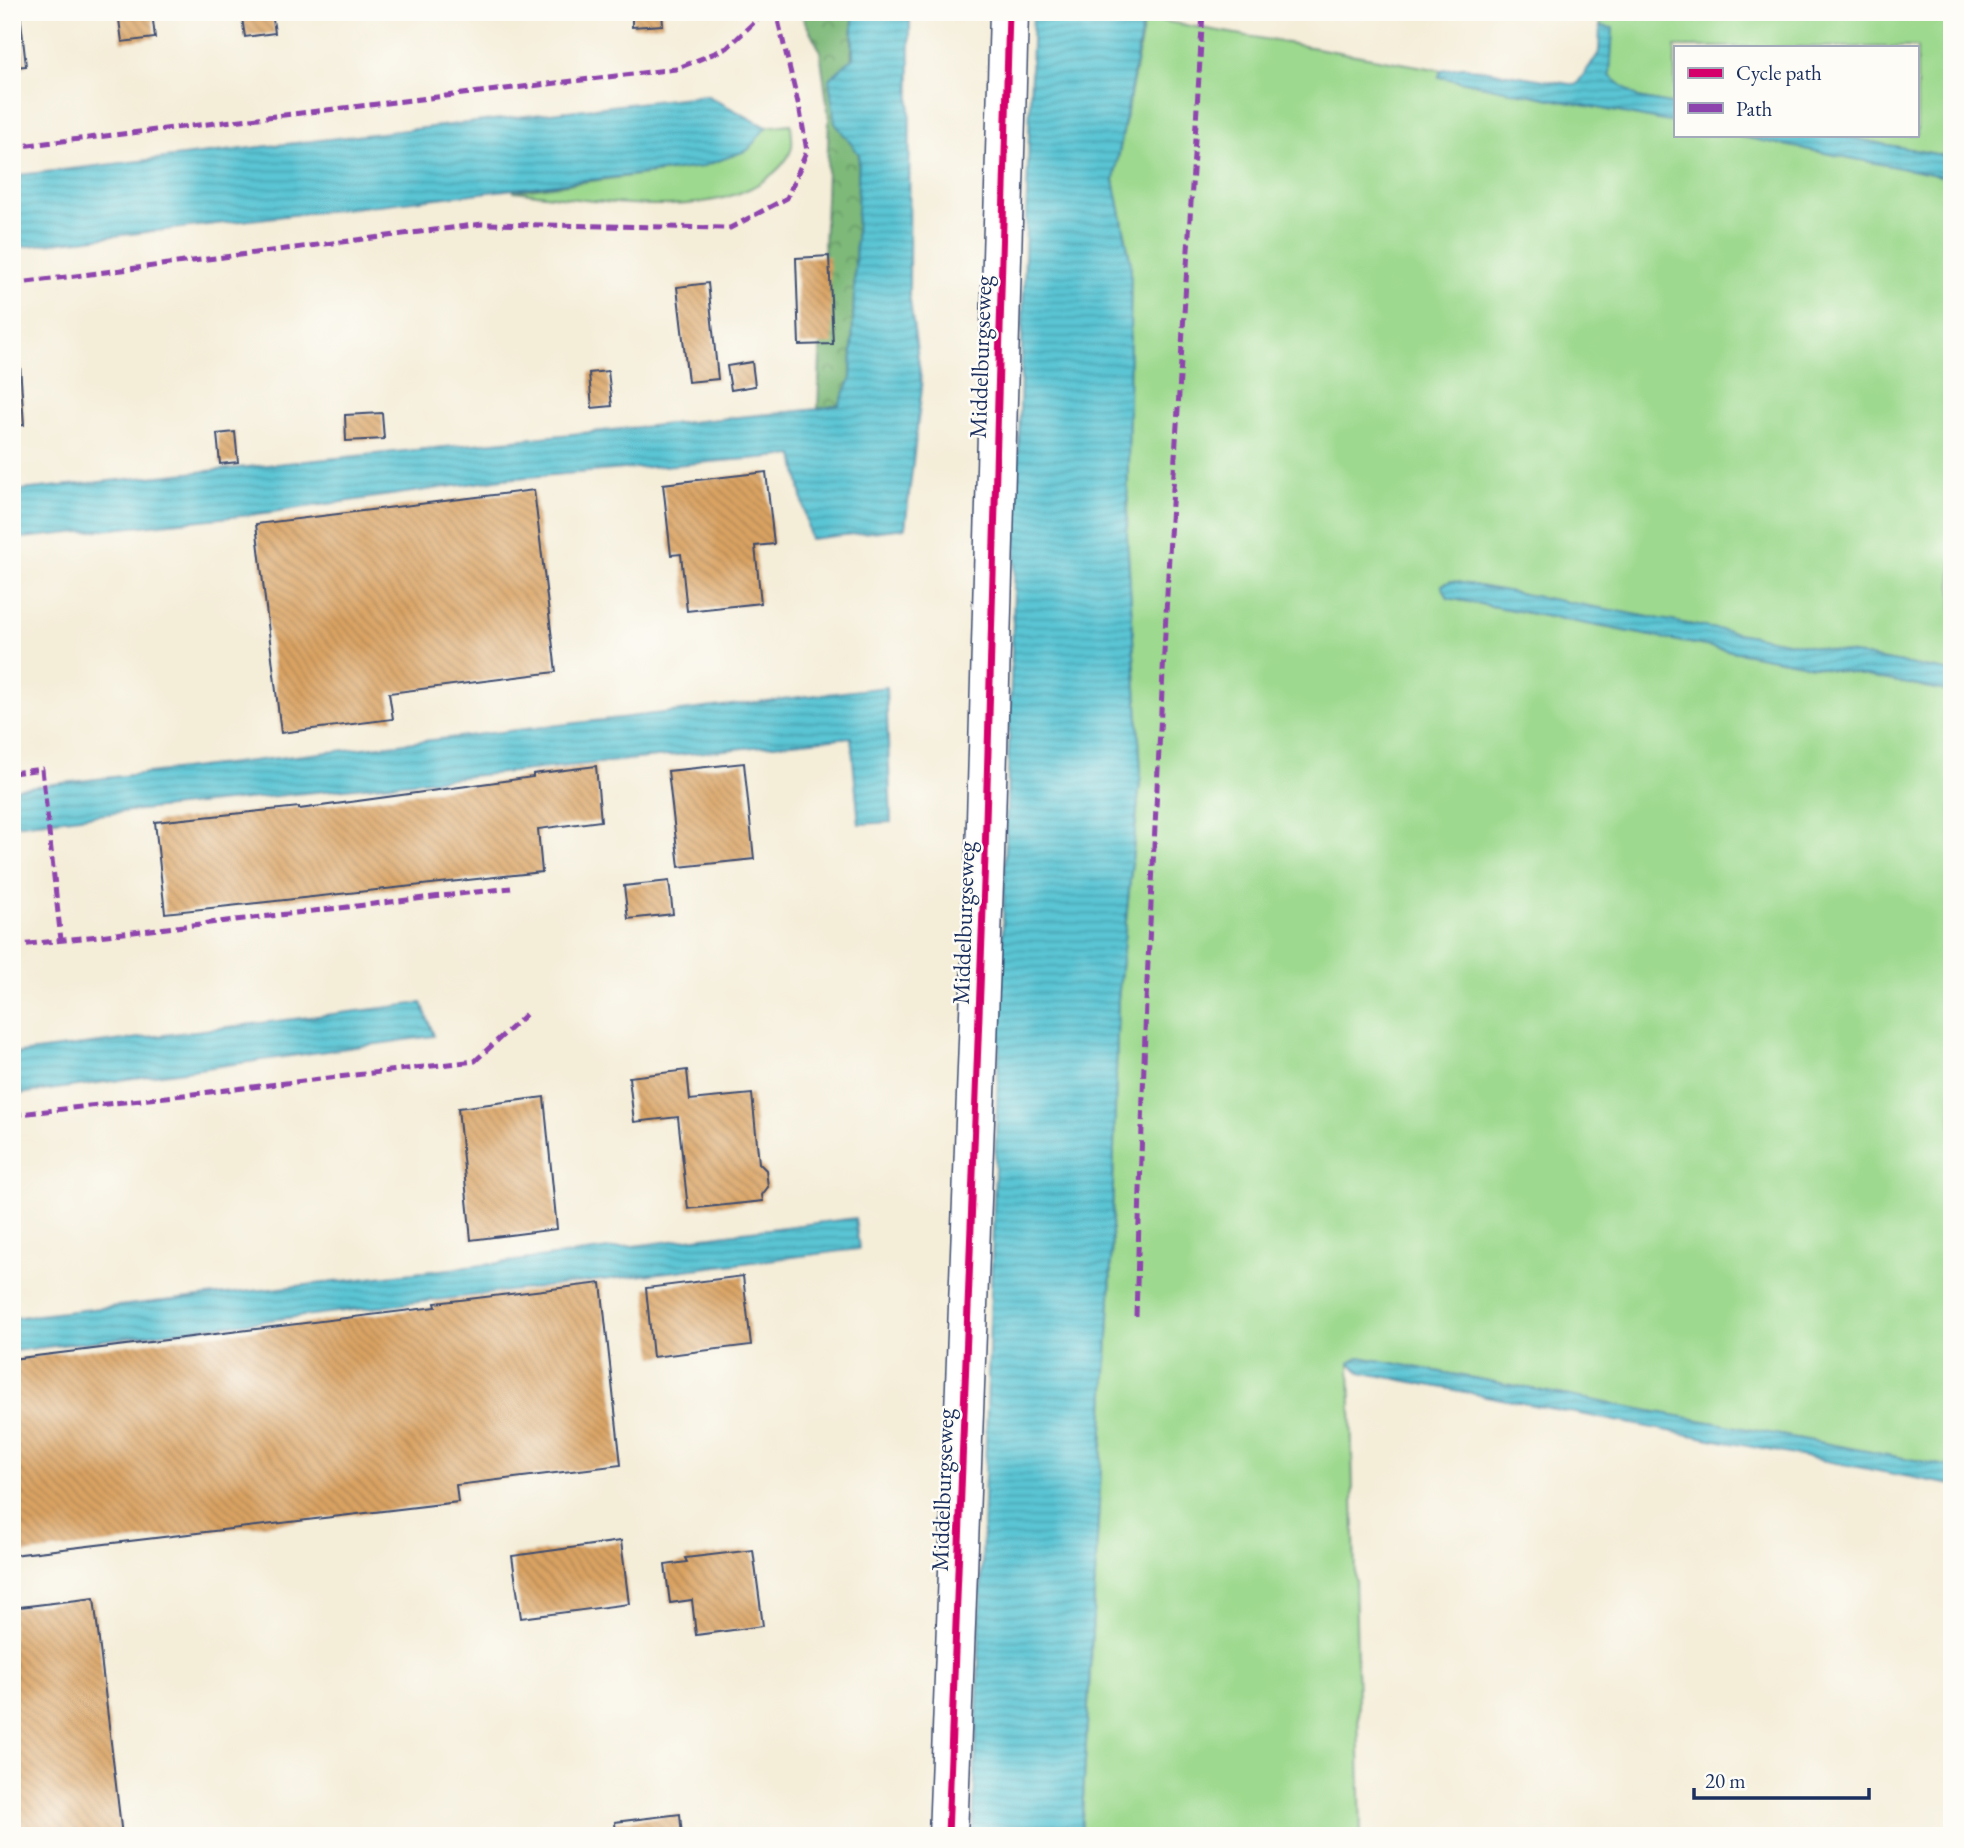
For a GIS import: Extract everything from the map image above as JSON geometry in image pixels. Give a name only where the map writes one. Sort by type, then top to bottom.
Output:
[{"type":"street","name":"Middelburgseweg","points":[[948,1836],[985,856],[1009,12]]},
{"type":"green space","points":[[800,12],[853,12],[849,139],[859,154],[851,379],[839,405],[818,409],[829,118],[820,50]]},
{"type":"green space","points":[[1602,12],[1952,12],[1952,157],[1840,136],[1918,136],[1918,46],[1674,46],[1674,105],[1638,98],[1609,76],[1613,28],[1600,26]]},
{"type":"green space","points":[[1145,18],[1441,70],[1439,77],[1674,123],[1674,136],[1738,136],[1952,178],[1952,672],[1451,581],[1442,585],[1448,598],[1952,692],[1952,1467],[1360,1357],[1350,1363],[1361,1836],[1081,1836],[1110,1300],[1118,1000],[1141,772],[1127,535],[1131,264],[1114,180]]},
{"type":"green space","points":[[791,124],[791,150],[777,170],[744,191],[715,200],[646,205],[513,191],[701,167],[748,150],[766,127]]},
{"type":"water","points":[[853,12],[910,12],[909,294],[922,387],[905,528],[810,539],[794,455],[503,479],[250,515],[12,539],[12,491],[839,405],[851,379],[859,154],[835,123],[829,79],[853,58]]},
{"type":"water","points":[[1033,12],[1145,12],[1114,180],[1131,264],[1127,535],[1141,772],[1118,1000],[1110,1300],[1081,1836],[973,1836]]},
{"type":"water","points":[[1600,26],[1613,28],[1610,76],[1638,98],[1674,105],[1674,123],[1439,77],[1441,70],[1463,67],[1576,85],[1599,53]]},
{"type":"water","points":[[706,95],[766,127],[748,150],[701,167],[12,248],[12,176]]},
{"type":"water","points":[[1738,136],[1840,136],[1952,157],[1952,178]]},
{"type":"water","points":[[1451,581],[1952,672],[1952,692],[1448,598],[1442,585]]},
{"type":"water","points":[[886,687],[891,822],[859,824],[851,737],[12,825],[12,789]]},
{"type":"water","points":[[422,1003],[434,1036],[12,1095],[12,1054]]},
{"type":"water","points":[[855,1218],[859,1249],[12,1351],[12,1318],[468,1267]]},
{"type":"water","points":[[1360,1357],[1952,1467],[1952,1485],[1360,1372],[1350,1363]]},
{"type":"building","points":[[12,12],[20,12],[26,66],[12,67]]},
{"type":"building","points":[[118,12],[152,12],[155,38],[122,42]]},
{"type":"building","points":[[241,12],[272,12],[275,33],[245,37]]},
{"type":"building","points":[[632,12],[662,12],[663,25],[632,27]]},
{"type":"building","points":[[829,256],[833,344],[799,345],[796,258]]},
{"type":"building","points":[[708,283],[718,379],[688,382],[677,287]]},
{"type":"building","points":[[12,334],[18,334],[24,425],[12,426]]},
{"type":"building","points":[[752,362],[755,386],[731,390],[727,366]]},
{"type":"building","points":[[608,371],[612,406],[592,408],[589,373]]},
{"type":"building","points":[[382,413],[384,439],[346,441],[345,415]]},
{"type":"building","points":[[235,432],[238,462],[220,464],[217,434]]},
{"type":"building","points":[[766,472],[774,544],[755,546],[761,603],[687,611],[681,554],[671,555],[663,484]]},
{"type":"building","points":[[534,490],[556,672],[389,693],[393,719],[281,733],[256,524]]},
{"type":"building","points":[[744,763],[754,859],[679,867],[668,771]]},
{"type":"building","points":[[596,766],[601,821],[538,829],[542,872],[165,913],[155,822],[299,809]]},
{"type":"building","points":[[669,881],[673,914],[628,919],[624,886]]},
{"type":"building","points":[[687,1070],[690,1100],[752,1094],[759,1163],[766,1170],[768,1187],[762,1195],[763,1201],[688,1209],[678,1117],[634,1122],[629,1077]]},
{"type":"building","points":[[544,1097],[557,1229],[471,1240],[458,1108]]},
{"type":"building","points":[[743,1276],[751,1345],[653,1357],[646,1288]]},
{"type":"building","points":[[601,1283],[621,1465],[456,1485],[458,1502],[12,1555],[12,1359],[436,1307],[435,1303]]},
{"type":"building","points":[[621,1541],[629,1604],[521,1618],[512,1556]]},
{"type":"building","points":[[753,1550],[763,1626],[696,1635],[692,1600],[670,1603],[665,1565],[687,1562],[685,1558]]},
{"type":"building","points":[[94,1598],[122,1836],[12,1836],[12,1608]]},
{"type":"building","points":[[680,1814],[682,1836],[616,1836],[615,1822]]},
{"type":"marked path","points":[[12,147],[676,69],[727,48],[765,12]]},
{"type":"marked path","points":[[12,284],[482,224],[730,228],[787,198],[807,151],[776,12]]},
{"type":"marked path","points":[[1136,1316],[1146,1001],[1170,536],[1203,12]]},
{"type":"marked path","points":[[12,773],[42,769],[61,940]]},
{"type":"marked path","points":[[12,946],[511,888]]},
{"type":"marked path","points":[[12,1115],[475,1061],[526,1014]]},
{"type":"cycle path","points":[[948,1836],[985,856],[1009,12]]}]
